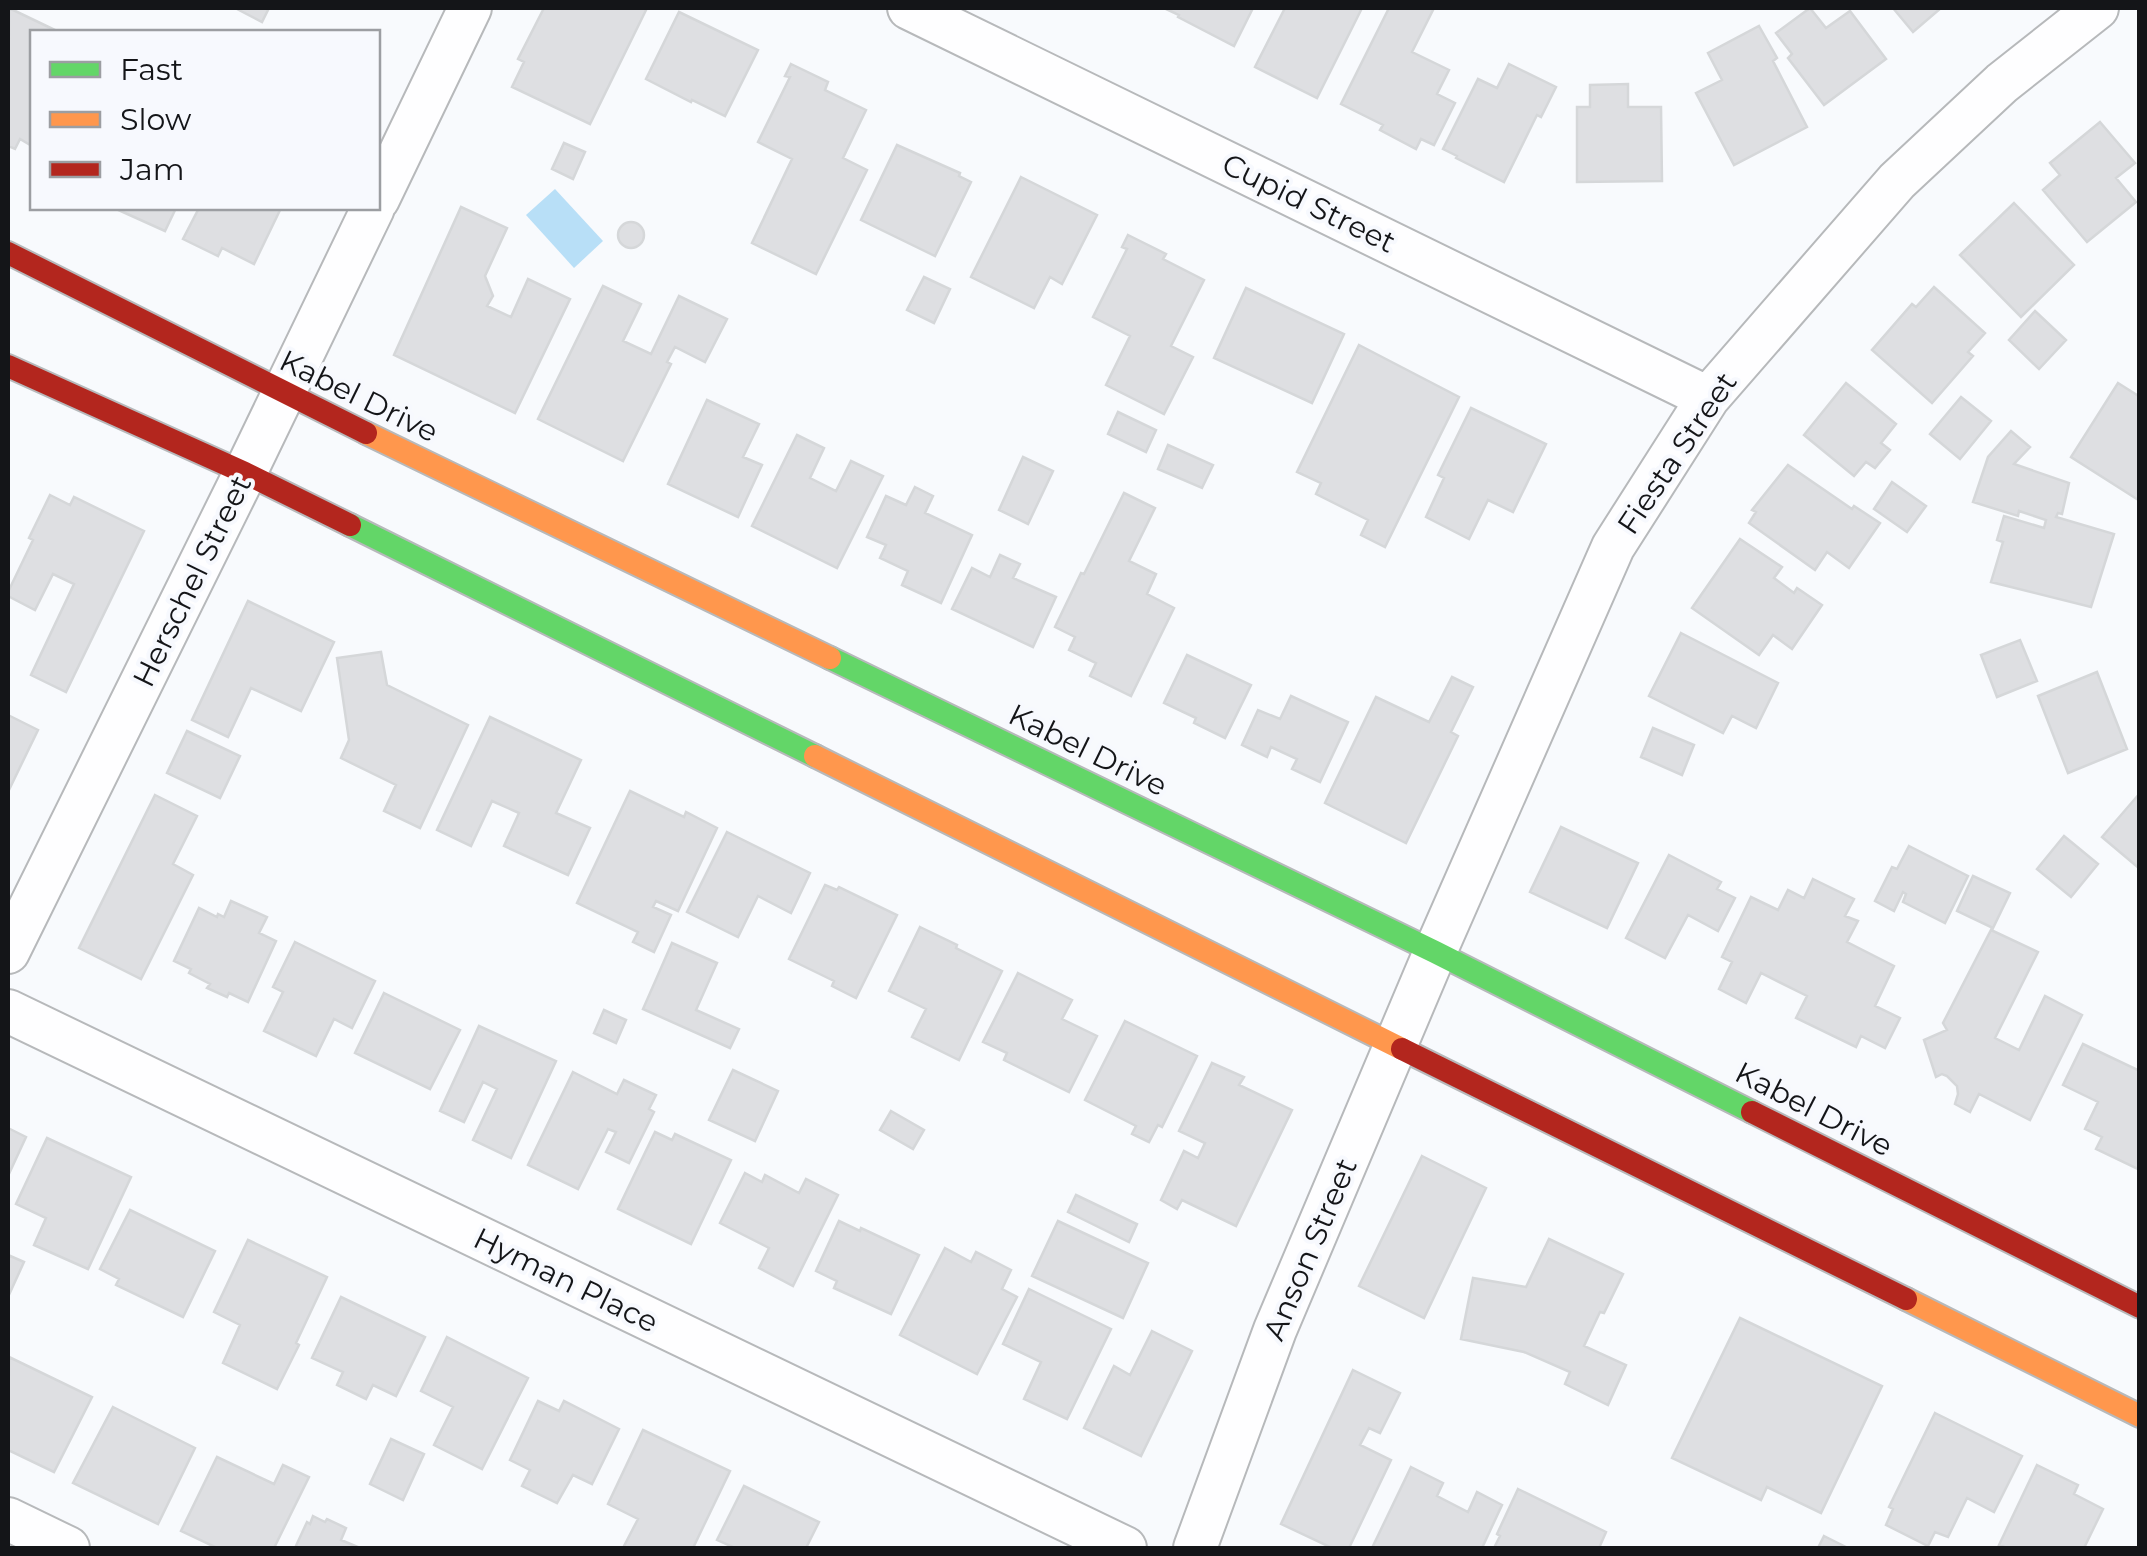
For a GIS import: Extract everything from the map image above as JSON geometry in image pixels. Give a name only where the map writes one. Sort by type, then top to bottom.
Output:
[{"type":"street","points":[[380,195],[470,8]]},
{"type":"street","name":"Cupid Street","points":[[909,8],[1708,398]]},
{"type":"street","name":"Fiesta Street","points":[[1436,952],[1612,547],[1708,398],[1897,182],[2002,83],[2097,8]]},
{"type":"street","name":"Herschel Street","points":[[8,952],[373,210]]},
{"type":"street","name":"Kabel Drive","points":[[8,253],[284,393],[1436,952],[2140,1307]]},
{"type":"street","points":[[8,366],[246,473],[2140,1416]]},
{"type":"street","name":"Anson Street","points":[[1194,1548],[1275,1330],[1436,952]]},
{"type":"street","name":"Hyman Place","points":[[8,1010],[1125,1548]]},
{"type":"street","points":[[8,1519],[68,1548]]},
{"type":"water","points":[[555,189],[603,241],[574,268],[526,215]]},
{"type":"building","points":[[9,8],[55,30],[30,30],[30,145],[20,139],[15,149],[8,146]]},
{"type":"building","points":[[238,8],[269,8],[262,22]]},
{"type":"building","points":[[544,8],[647,8],[590,124],[512,87],[524,62],[518,59]]},
{"type":"building","points":[[1164,8],[1253,8],[1234,46]]},
{"type":"building","points":[[1285,8],[1362,8],[1317,98],[1255,67]]},
{"type":"building","points":[[1389,8],[1434,8],[1412,52],[1449,70],[1437,94],[1455,103],[1434,145],[1421,139],[1416,149],[1380,130],[1383,125],[1341,104]]},
{"type":"building","points":[[1810,8],[1826,28],[1850,11],[1886,59],[1824,105],[1788,58],[1792,54],[1776,33]]},
{"type":"building","points":[[1893,8],[1941,8],[1913,32]]},
{"type":"building","points":[[679,12],[758,50],[725,116],[646,79]]},
{"type":"building","points":[[1759,26],[1807,127],[1734,165],[1696,93],[1722,80],[1708,53]]},
{"type":"building","points":[[791,64],[828,82],[825,90],[866,110],[843,158],[867,170],[816,274],[752,243],[792,159],[758,142],[790,77],[785,76]]},
{"type":"building","points":[[1509,64],[1556,87],[1541,117],[1537,115],[1504,182],[1443,149],[1478,79],[1497,88]]},
{"type":"building","points":[[1628,84],[1628,107],[1661,107],[1662,181],[1577,182],[1577,107],[1590,107],[1590,85]]},
{"type":"building","points":[[2100,122],[2135,163],[2116,178],[2136,202],[2087,242],[2043,190],[2060,175],[2050,163]]},
{"type":"building","points":[[564,143],[585,152],[573,179],[552,169]]},
{"type":"building","points":[[897,145],[960,173],[971,182],[935,256],[861,220]]},
{"type":"building","points":[[1021,177],[1097,215],[1062,284],[1050,277],[1034,308],[971,277]]},
{"type":"building","points":[[2014,203],[2074,265],[2021,317],[1960,255]]},
{"type":"building","points":[[461,207],[507,228],[485,276],[493,296],[487,306],[511,317],[528,279],[570,299],[515,413],[394,355]]},
{"type":"building","points":[[118,210],[175,210],[165,231]]},
{"type":"building","points":[[198,210],[280,210],[254,264],[222,248],[218,256],[183,239]]},
{"type":"building","points":[[631,222],[640,226],[644,235],[640,244],[631,248],[622,244],[618,235],[622,226]]},
{"type":"building","points":[[1128,235],[1166,254],[1163,259],[1204,280],[1171,346],[1193,357],[1164,414],[1106,385],[1130,336],[1093,317],[1127,249],[1122,247]]},
{"type":"building","points":[[924,277],[950,289],[934,323],[907,310]]},
{"type":"building","points":[[603,286],[641,304],[623,341],[651,354],[679,296],[727,319],[705,362],[675,347],[667,362],[671,364],[623,461],[538,419]]},
{"type":"building","points":[[1934,287],[1985,333],[1968,352],[1973,356],[1932,403],[1872,350],[1912,304],[1916,307]]},
{"type":"building","points":[[1246,288],[1344,334],[1312,403],[1214,358]]},
{"type":"building","points":[[2035,311],[2066,340],[2039,369],[2009,340]]},
{"type":"building","points":[[1359,345],[1459,397],[1385,547],[1361,535],[1368,520],[1316,494],[1321,483],[1297,472]]},
{"type":"building","points":[[1846,383],[1896,424],[1881,443],[1890,450],[1875,468],[1866,462],[1854,476],[1804,435]]},
{"type":"building","points":[[2118,383],[2140,397],[2140,501],[2071,457]]},
{"type":"building","points":[[1961,397],[1991,421],[1960,459],[1930,434]]},
{"type":"building","points":[[707,400],[759,424],[743,457],[762,465],[738,517],[668,484]]},
{"type":"building","points":[[1471,408],[1546,444],[1513,512],[1488,500],[1469,539],[1426,517],[1444,478],[1438,475]]},
{"type":"building","points":[[1118,412],[1156,430],[1146,452],[1108,434]]},
{"type":"building","points":[[2011,431],[2030,447],[2014,464],[2069,483],[2062,514],[2056,517],[2114,534],[2091,607],[1991,582],[2003,542],[1997,540],[2004,516],[2044,528],[2046,520],[1973,502],[1988,457]]},
{"type":"building","points":[[797,435],[824,448],[810,478],[836,491],[851,461],[883,476],[837,568],[752,526]]},
{"type":"building","points":[[1168,445],[1213,465],[1202,488],[1158,469]]},
{"type":"building","points":[[1023,457],[1053,471],[1028,524],[999,510]]},
{"type":"building","points":[[1788,465],[1852,509],[1854,506],[1880,523],[1849,568],[1827,552],[1815,570],[1749,523],[1756,512],[1752,510]]},
{"type":"building","points":[[1892,482],[1926,506],[1907,532],[1874,509]]},
{"type":"building","points":[[915,487],[933,496],[925,513],[972,535],[941,603],[902,585],[908,571],[880,558],[886,545],[867,537],[886,496],[906,505]]},
{"type":"building","points":[[1124,493],[1155,508],[1129,561],[1156,574],[1147,594],[1174,608],[1131,696],[1090,676],[1096,663],[1069,650],[1075,637],[1055,627]]},
{"type":"building","points":[[50,495],[70,505],[74,497],[144,531],[66,692],[31,675],[74,584],[53,574],[35,610],[8,596]]},
{"type":"building","points":[[1740,539],[1782,567],[1774,578],[1794,593],[1797,588],[1822,605],[1792,649],[1773,635],[1759,655],[1692,608]]},
{"type":"building","points":[[1000,555],[1020,564],[1013,578],[1056,597],[1033,647],[952,609],[972,568],[990,577]]},
{"type":"building","points":[[248,601],[334,642],[301,711],[251,688],[228,737],[192,720]]},
{"type":"building","points":[[1681,633],[1778,683],[1756,728],[1732,716],[1723,733],[1649,696]]},
{"type":"building","points":[[2020,640],[2037,681],[1997,697],[1981,655]]},
{"type":"building","points":[[381,652],[387,685],[468,725],[420,828],[384,811],[396,785],[341,758],[349,740],[337,658]]},
{"type":"building","points":[[1187,655],[1251,685],[1225,738],[1164,703]]},
{"type":"building","points":[[2097,672],[2127,749],[2068,773],[2038,696]]},
{"type":"building","points":[[1452,677],[1473,687],[1451,732],[1458,736],[1406,843],[1325,803],[1376,697],[1429,722]]},
{"type":"building","points":[[1291,696],[1348,722],[1320,782],[1292,769],[1297,759],[1271,747],[1267,757],[1242,745],[1258,710],[1280,719]]},
{"type":"building","points":[[8,715],[38,730],[8,792]]},
{"type":"building","points":[[490,717],[581,760],[556,813],[590,828],[568,875],[504,846],[519,813],[492,801],[471,846],[437,830]]},
{"type":"building","points":[[1653,728],[1694,745],[1682,775],[1641,757]]},
{"type":"building","points":[[187,731],[240,756],[220,798],[167,773]]},
{"type":"building","points":[[630,791],[717,828],[678,911],[656,901],[653,907],[671,915],[654,952],[633,942],[638,932],[577,903]]},
{"type":"building","points":[[2140,793],[2140,869],[2102,837]]},
{"type":"building","points":[[155,795],[197,816],[173,864],[193,875],[141,979],[79,948]]},
{"type":"building","points":[[1561,827],[1638,863],[1607,928],[1530,892]]},
{"type":"building","points":[[727,832],[810,873],[791,913],[758,896],[738,937],[687,912]]},
{"type":"building","points":[[2064,836],[2098,864],[2071,897],[2037,869]]},
{"type":"building","points":[[1909,846],[1968,876],[1945,923],[1903,902],[1903,892],[1894,911],[1875,901],[1892,867],[1897,869]]},
{"type":"building","points":[[1669,855],[1721,882],[1717,889],[1735,898],[1718,931],[1688,915],[1665,958],[1626,938]]},
{"type":"building","points":[[1973,876],[2010,893],[1993,928],[1957,911]]},
{"type":"building","points":[[1813,879],[1854,899],[1845,916],[1858,921],[1847,942],[1894,966],[1875,1006],[1900,1018],[1885,1048],[1861,1036],[1856,1047],[1796,1018],[1807,996],[1761,973],[1746,1003],[1719,989],[1732,962],[1722,957],[1751,897],[1778,910],[1788,890],[1804,898]]},
{"type":"building","points":[[825,885],[837,890],[839,887],[897,915],[856,998],[832,986],[834,981],[789,959]]},
{"type":"building","points":[[231,901],[267,917],[259,933],[276,941],[248,1002],[207,988],[210,984],[174,961],[199,908],[224,917]]},
{"type":"building","points":[[920,927],[1002,971],[959,1060],[912,1037],[926,1009],[889,991]]},
{"type":"building","points":[[1991,930],[2038,952],[1995,1038],[2019,1050],[2045,996],[2082,1015],[2030,1120],[1979,1094],[1970,1112],[1955,1104],[1957,1086],[1947,1076],[1936,1077],[1924,1040],[1947,1030],[1943,1023]]},
{"type":"building","points":[[295,942],[375,981],[352,1028],[334,1019],[316,1056],[264,1031],[283,992],[273,987]]},
{"type":"building","points":[[672,943],[717,963],[696,1010],[739,1029],[730,1048],[643,1009]]},
{"type":"building","points":[[1018,973],[1072,1000],[1062,1019],[1097,1036],[1069,1092],[1004,1060],[1007,1053],[983,1042]]},
{"type":"building","points":[[384,993],[460,1030],[430,1089],[355,1053]]},
{"type":"building","points":[[604,1010],[626,1020],[616,1043],[594,1033]]},
{"type":"building","points":[[1125,1021],[1197,1056],[1162,1127],[1158,1125],[1149,1142],[1132,1134],[1136,1126],[1085,1100]]},
{"type":"building","points":[[479,1026],[556,1061],[511,1158],[473,1140],[497,1089],[483,1082],[464,1122],[440,1111]]},
{"type":"building","points":[[2083,1044],[2140,1071],[2140,1170],[2096,1149],[2102,1137],[2085,1129],[2098,1102],[2063,1085]]},
{"type":"building","points":[[1212,1063],[1244,1077],[1239,1085],[1292,1110],[1236,1226],[1182,1200],[1177,1209],[1161,1200],[1184,1151],[1198,1158],[1205,1143],[1179,1131]]},
{"type":"building","points":[[733,1070],[778,1091],[755,1141],[709,1120]]},
{"type":"building","points":[[573,1072],[617,1094],[624,1080],[656,1095],[649,1109],[654,1112],[629,1163],[606,1152],[616,1132],[608,1129],[578,1189],[528,1165]]},
{"type":"building","points":[[891,1111],[924,1130],[913,1149],[880,1130]]},
{"type":"building","points":[[8,1128],[26,1137],[8,1176]]},
{"type":"building","points":[[655,1132],[672,1140],[675,1134],[731,1160],[691,1244],[618,1209]]},
{"type":"building","points":[[47,1138],[131,1177],[88,1269],[34,1245],[46,1218],[16,1204]]},
{"type":"building","points":[[1422,1156],[1486,1188],[1424,1318],[1359,1286]]},
{"type":"building","points":[[745,1173],[762,1182],[765,1175],[799,1193],[806,1179],[838,1195],[793,1286],[759,1268],[769,1248],[720,1223]]},
{"type":"building","points":[[1076,1195],[1137,1224],[1129,1242],[1068,1212]]},
{"type":"building","points":[[130,1210],[215,1251],[183,1317],[116,1285],[119,1279],[100,1269]]},
{"type":"building","points":[[839,1221],[919,1255],[891,1314],[834,1288],[837,1281],[816,1271]]},
{"type":"building","points":[[1058,1221],[1148,1263],[1123,1318],[1032,1276]]},
{"type":"building","points":[[1549,1239],[1623,1274],[1584,1346],[1626,1365],[1608,1405],[1565,1384],[1570,1372],[1524,1352],[1461,1339],[1473,1278],[1526,1287]]},
{"type":"building","points":[[248,1240],[327,1277],[277,1389],[223,1363],[240,1325],[214,1312]]},
{"type":"building","points":[[945,1248],[971,1262],[976,1252],[1011,1270],[1002,1289],[1017,1297],[977,1374],[900,1335]]},
{"type":"building","points":[[8,1255],[24,1262],[8,1297]]},
{"type":"building","points":[[1029,1289],[1111,1329],[1067,1419],[1024,1399],[1041,1362],[1003,1344]]},
{"type":"building","points":[[341,1297],[425,1337],[396,1396],[373,1385],[366,1399],[337,1385],[343,1372],[312,1358]]},
{"type":"building","points":[[1740,1318],[1882,1386],[1821,1513],[1767,1487],[1761,1500],[1672,1458]]},
{"type":"building","points":[[1152,1331],[1192,1351],[1141,1456],[1084,1428],[1114,1366],[1130,1375]]},
{"type":"building","points":[[447,1337],[528,1378],[482,1469],[434,1445],[453,1407],[421,1391]]},
{"type":"building","points":[[9,1357],[92,1397],[54,1472],[8,1450]]},
{"type":"building","points":[[1353,1370],[1400,1393],[1380,1433],[1369,1428],[1360,1445],[1391,1460],[1349,1548],[1332,1548],[1281,1524]]},
{"type":"building","points":[[538,1401],[559,1411],[564,1401],[619,1429],[592,1484],[573,1475],[557,1503],[522,1486],[530,1470],[510,1460]]},
{"type":"building","points":[[113,1407],[195,1448],[158,1524],[73,1483]]},
{"type":"building","points":[[1935,1413],[2022,1456],[1994,1512],[1967,1498],[1948,1537],[1935,1532],[1928,1546],[1886,1525],[1893,1509],[1889,1507]]},
{"type":"building","points":[[643,1430],[730,1471],[693,1548],[623,1548],[638,1519],[608,1504]]},
{"type":"building","points":[[391,1439],[424,1454],[403,1500],[370,1484]]},
{"type":"building","points":[[217,1457],[274,1484],[283,1465],[309,1477],[274,1548],[217,1548],[181,1531]]},
{"type":"building","points":[[2037,1465],[2078,1485],[2074,1494],[2103,1509],[2084,1548],[1999,1545]]},
{"type":"building","points":[[1411,1467],[1443,1483],[1437,1496],[1468,1512],[1477,1492],[1502,1505],[1482,1548],[1372,1548]]},
{"type":"building","points":[[744,1486],[819,1522],[806,1548],[735,1548],[717,1540]]},
{"type":"building","points":[[1518,1489],[1606,1532],[1599,1548],[1494,1548]]},
{"type":"building","points":[[313,1516],[346,1528],[341,1540],[360,1548],[295,1548]]},
{"type":"building","points":[[1824,1536],[1848,1548],[1818,1548]]},
{"type":"traffic: fast","points":[[350,525],[815,756]]},
{"type":"traffic: fast","points":[[830,658],[1435,952],[1752,1112]]},
{"type":"traffic: slow","points":[[366,433],[830,658]]},
{"type":"traffic: slow","points":[[815,756],[1402,1049]]},
{"type":"traffic: slow","points":[[1906,1299],[2140,1416]]},
{"type":"traffic: jam","points":[[8,253],[366,433]]},
{"type":"traffic: jam","points":[[8,366],[350,525]]},
{"type":"traffic: jam","points":[[1402,1049],[1906,1299]]},
{"type":"traffic: jam","points":[[1752,1112],[2140,1307]]}]
